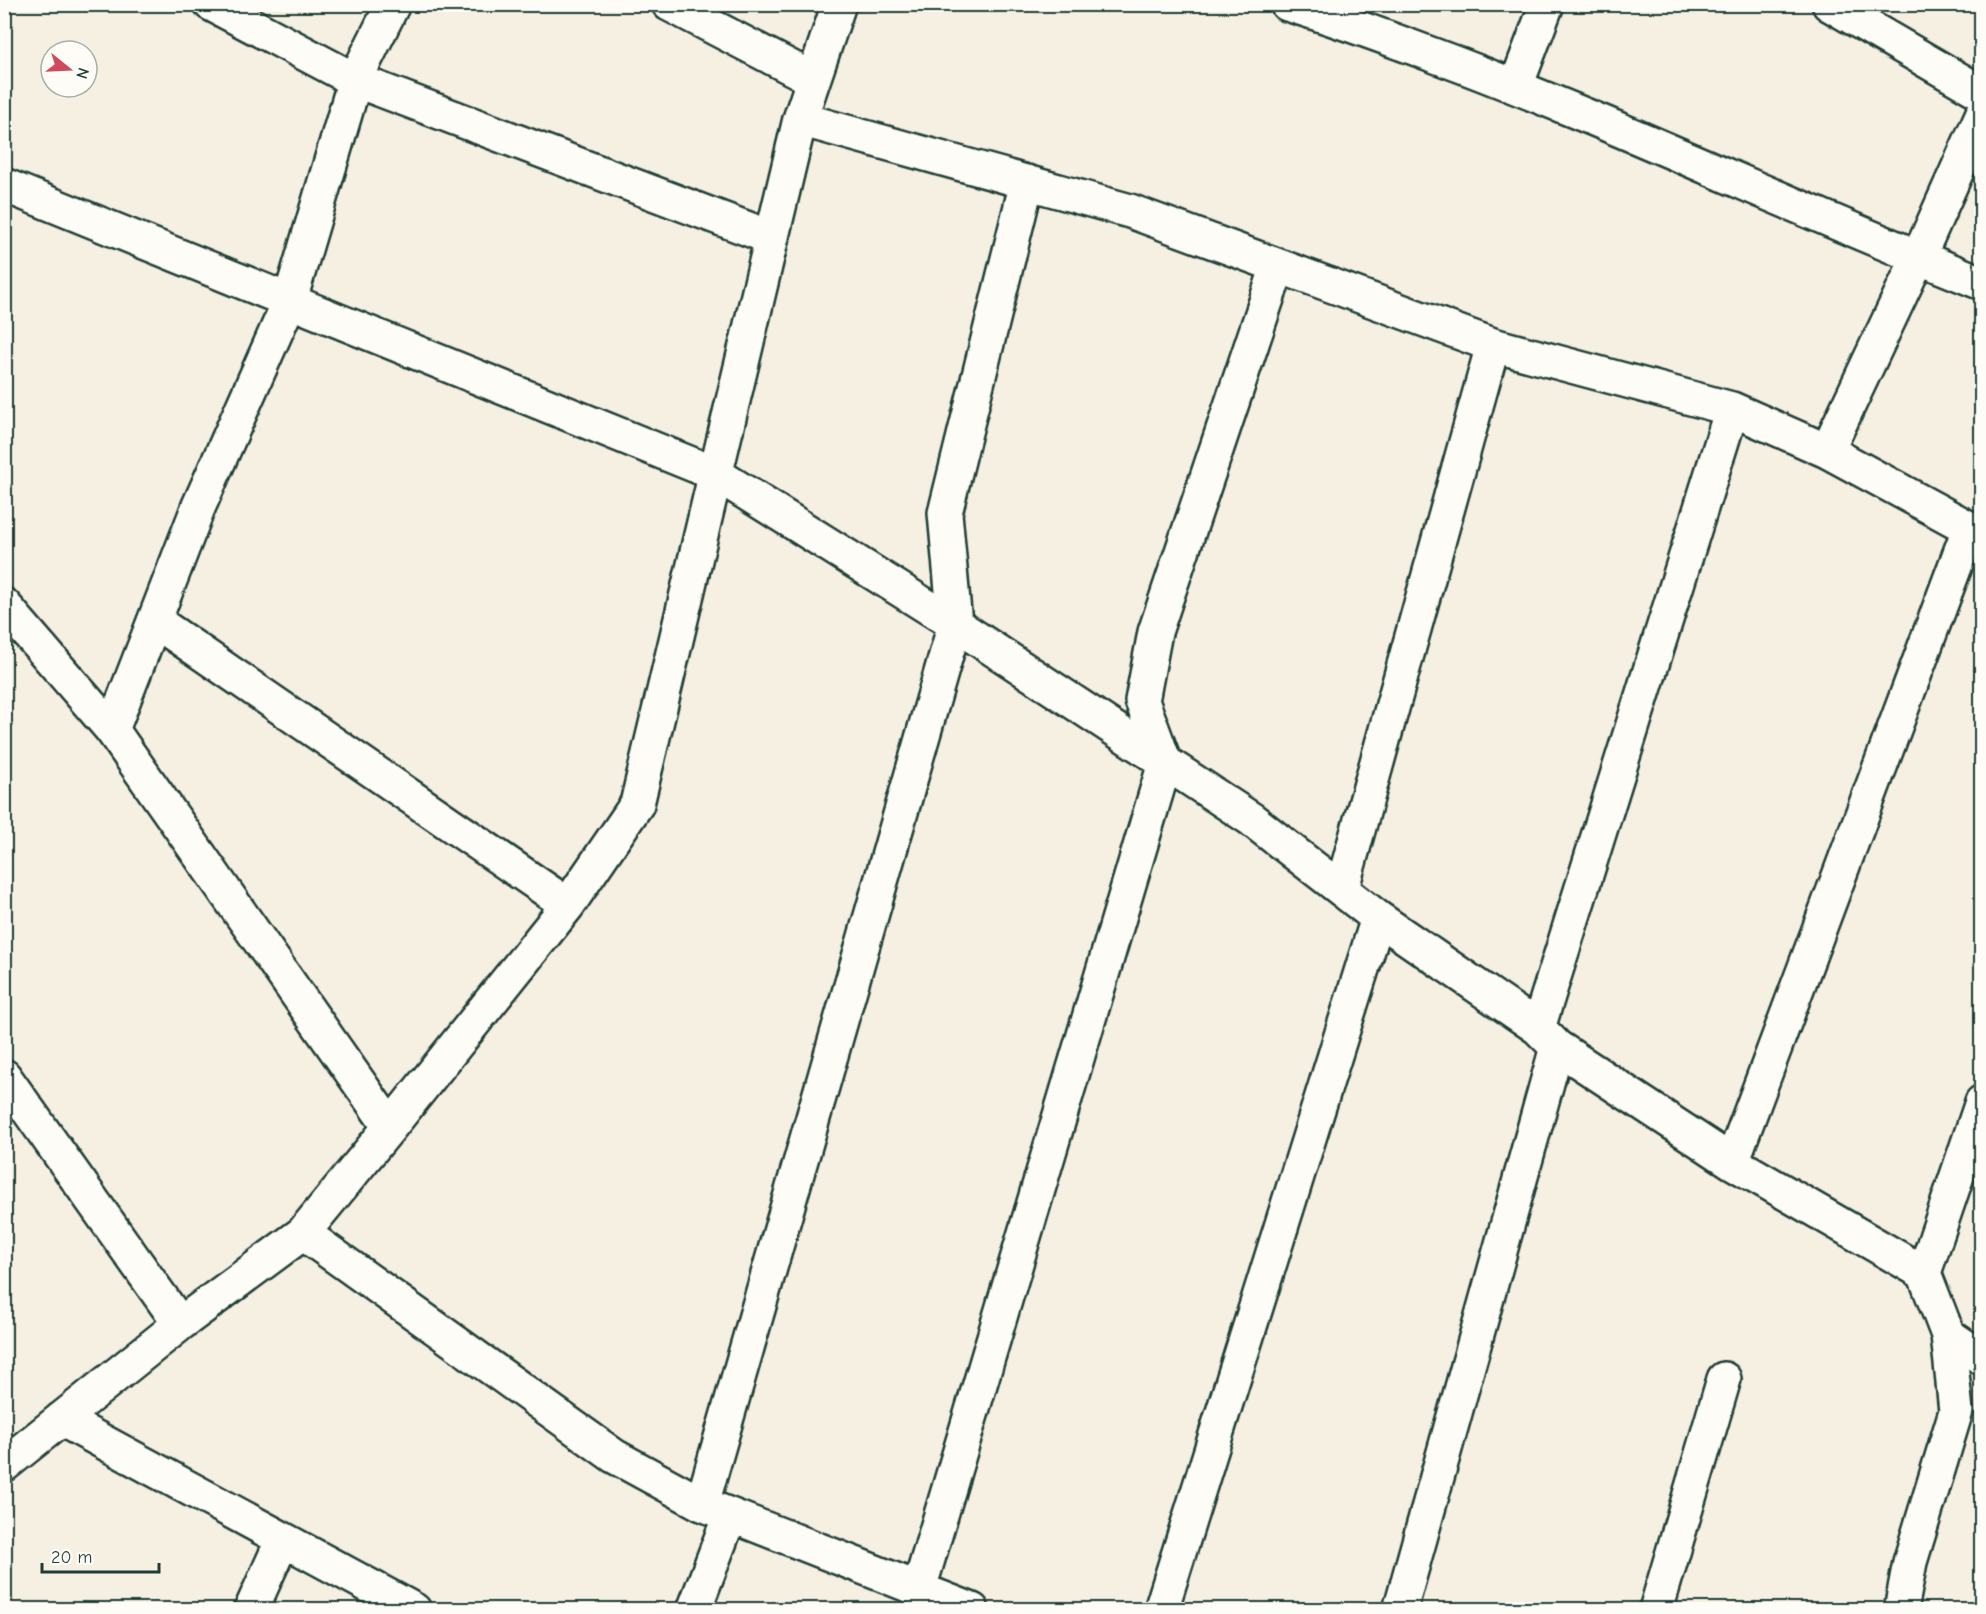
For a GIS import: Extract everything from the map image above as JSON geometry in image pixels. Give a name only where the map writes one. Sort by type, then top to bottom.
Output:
[{"type":"street","points":[[211,4],[355,80],[772,238]]},
{"type":"street","points":[[112,730],[198,508],[290,300],[355,80],[393,4]]},
{"type":"street","points":[[669,4],[813,79]]},
{"type":"street","points":[[4,1465],[180,1324],[303,1233],[568,905],[637,804],[800,119],[838,4]]},
{"type":"street","points":[[1287,4],[1329,17],[1516,86],[1638,136],[1918,258],[1982,283]]},
{"type":"street","points":[[1516,86],[1546,4]]},
{"type":"street","points":[[1829,4],[1982,93]]},
{"type":"street","points":[[1827,451],[1982,115]]},
{"type":"street","points":[[800,119],[1130,211],[1493,345],[1732,409],[1827,451],[1975,532],[1732,1162]]},
{"type":"street","points":[[694,1610],[716,1509],[955,624],[945,513],[1027,182]]},
{"type":"street","points":[[4,185],[716,474],[955,624],[1251,819],[1378,918],[1548,1038],[1732,1162],[1924,1273],[1948,1335],[1956,1411],[1910,1562],[1901,1610]]},
{"type":"street","points":[[920,1589],[1165,763],[1142,701],[1155,632],[1278,266]]},
{"type":"street","points":[[1342,888],[1493,345]]},
{"type":"street","points":[[1400,1610],[1548,1038],[1732,409]]},
{"type":"street","points":[[4,605],[112,730],[390,1127]]},
{"type":"street","points":[[155,621],[568,905]]},
{"type":"street","points":[[1161,1610],[1378,918]]},
{"type":"street","points":[[4,1076],[180,1324]]},
{"type":"street","points":[[1924,1273],[1982,1102]]},
{"type":"street","points":[[303,1233],[614,1456],[716,1509],[972,1610]]},
{"type":"street","points":[[1948,1335],[1982,1358]]},
{"type":"street","points":[[1656,1610],[1724,1379]]},
{"type":"street","points":[[61,1419],[414,1610]]},
{"type":"street","points":[[251,1610],[283,1539]]}]
